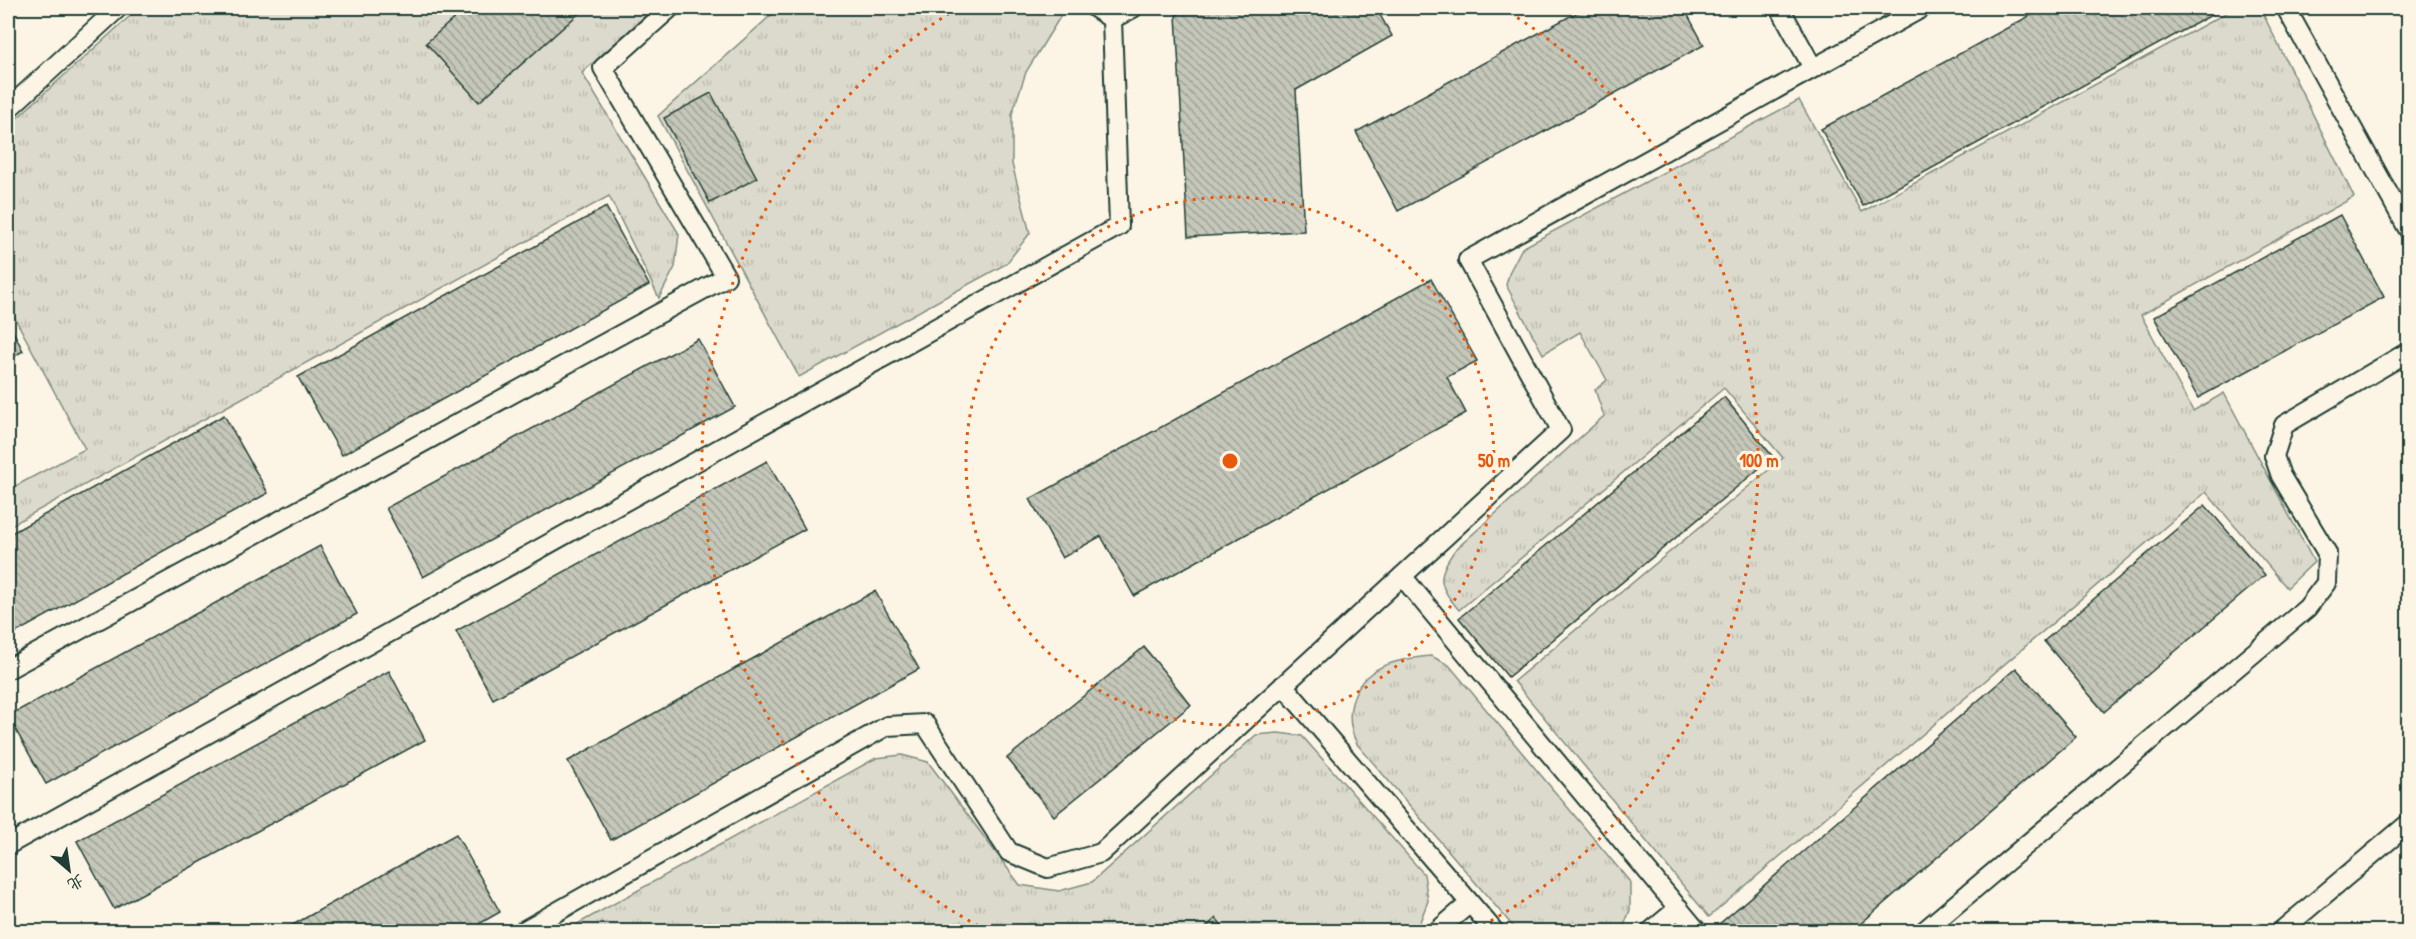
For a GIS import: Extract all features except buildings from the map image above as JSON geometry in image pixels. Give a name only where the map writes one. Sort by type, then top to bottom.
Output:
[{"type":"lane","points":[[8,109],[118,8]]},
{"type":"lane","points":[[8,669],[726,277],[603,68],[670,8]]},
{"type":"lane","points":[[1095,8],[1112,19]]},
{"type":"lane","points":[[1112,19],[1133,8]]},
{"type":"lane","points":[[1780,8],[1813,68]]},
{"type":"lane","points":[[521,932],[887,726],[925,724],[1009,852],[1048,868],[1101,853],[1561,430],[1468,260],[1922,8]]},
{"type":"lane","points":[[2286,8],[2409,229]]},
{"type":"lane","points":[[8,845],[1119,226],[1112,19]]},
{"type":"lane","points":[[1923,932],[2307,608],[2326,583],[2326,553],[2281,476],[2274,456],[2284,425],[2409,351]]},
{"type":"lane","points":[[1402,576],[1698,932]]},
{"type":"lane","points":[[1283,685],[1495,932]]},
{"type":"lane","points":[[2280,932],[2409,824]]},
{"type":"lane","points":[[1436,932],[1470,903]]},
{"type":"lane","points":[[1650,932],[1679,908]]},
{"type":"green space","points":[[139,8],[654,8],[582,73],[679,234],[675,267],[659,298],[609,196],[8,527],[8,490],[85,449],[8,305],[8,126]]},
{"type":"green space","points":[[779,8],[1053,8],[1059,11],[1060,17],[1026,72],[1012,114],[1012,164],[1030,233],[1006,264],[799,377],[658,116]]},
{"type":"green space","points":[[2235,8],[2260,8],[2354,197],[2141,315],[2193,411],[2224,393],[2314,562],[2287,588],[2206,492],[1709,917],[1514,681],[1783,458],[1724,388],[1459,610],[1447,594],[1442,581],[1444,567],[1455,550],[1604,416],[1595,390],[1607,380],[1580,332],[1543,354],[1506,285],[1510,271],[1522,248],[1799,100],[1862,212]]},
{"type":"green space","points":[[1431,656],[1449,665],[1630,882],[1630,910],[1622,931],[1517,931],[1357,744],[1351,729],[1350,714],[1357,690],[1364,680],[1382,666],[1406,659]]},
{"type":"green space","points":[[1278,733],[1302,736],[1424,874],[1428,901],[1416,932],[563,932],[876,758],[902,755],[928,762],[1020,885],[1059,891],[1092,882],[1256,735]]}]
